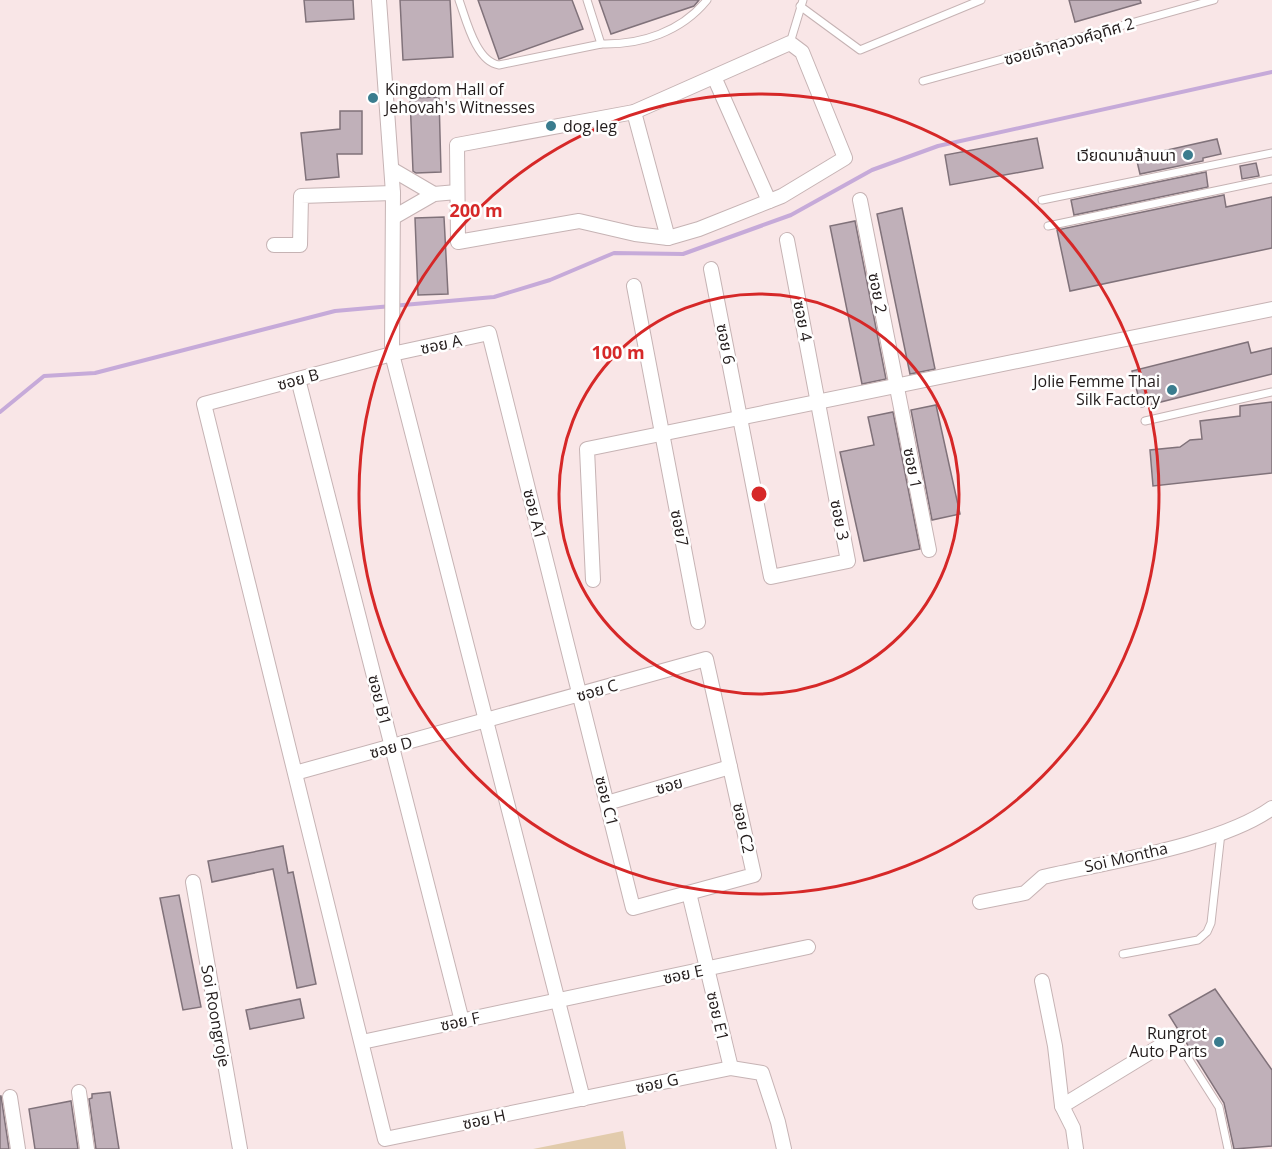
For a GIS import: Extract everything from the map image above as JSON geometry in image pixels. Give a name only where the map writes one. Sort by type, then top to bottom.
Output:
[{"type":"street","points":[[379,0],[393,171],[392,354],[583,1098]]},
{"type":"street","points":[[790,43],[802,52],[845,158],[769,201],[668,238],[635,234],[579,221],[458,242],[457,145],[634,112],[715,79],[790,43]]},
{"type":"street","points":[[715,79],[769,201]]},
{"type":"street","points":[[634,112],[668,238]]},
{"type":"street","points":[[393,171],[435,194]]},
{"type":"street","points":[[394,218],[435,194],[457,192]]},
{"type":"street","points":[[274,245],[300,245],[301,196],[393,193]]},
{"type":"street","name":"ซอย 2","points":[[860,200],[897,386]]},
{"type":"street","name":"ซอย 4","points":[[788,240],[818,402]]},
{"type":"street","name":"ซอย 6","points":[[711,269],[771,577]]},
{"type":"street","name":"ซอย7","points":[[634,286],[698,622]]},
{"type":"street","points":[[593,580],[587,449],[1272,309]]},
{"type":"street","name":"ซอย A","points":[[392,354],[489,333]]},
{"type":"street","name":"ซอย A1","points":[[489,333],[581,694]]},
{"type":"street","name":"ซอย B","points":[[296,773],[204,404],[392,354]]},
{"type":"street","name":"ซอย B1","points":[[298,379],[462,1021]]},
{"type":"street","name":"ซอย 1","points":[[897,386],[929,550]]},
{"type":"street","name":"ซอย 3","points":[[771,577],[848,561],[818,402]]},
{"type":"street","name":"ซอย C","points":[[487,720],[706,659]]},
{"type":"street","name":"ซอย C2","points":[[633,908],[754,875],[706,659]]},
{"type":"street","name":"ซอย C1","points":[[581,694],[633,908]]},
{"type":"street","name":"ซอย D","points":[[296,773],[487,720]]},
{"type":"street","name":"ซอย","points":[[607,803],[730,767]]},
{"type":"street","points":[[296,773],[362,1042]]},
{"type":"street","name":"Soi Montha","points":[[981,902],[1025,893],[1043,877],[1155,852],[1221,832],[1256,820],[1272,808]]},
{"type":"street","name":"Soi Roongroje","points":[[193,882],[240,1149]]},
{"type":"street","name":"ซอย E1","points":[[690,892],[730,1068]]},
{"type":"street","name":"ซอย E","points":[[559,1000],[808,947]]},
{"type":"street","points":[[1042,981],[1055,1047],[1062,1106],[1073,1128],[1076,1149]]},
{"type":"street","name":"ซอย F","points":[[362,1042],[559,1000]]},
{"type":"street","name":"ซอย H","points":[[362,1042],[386,1139],[583,1098]]},
{"type":"street","points":[[1062,1106],[1167,1042]]},
{"type":"street","points":[[730,1068],[762,1073],[778,1122],[783,1149]]},
{"type":"street","name":"ซอย G","points":[[583,1098],[730,1068]]},
{"type":"street","points":[[79,1092],[87,1149]]},
{"type":"street","points":[[10,1097],[18,1149]]},
{"type":"lane","points":[[459,0],[482,55],[492,64],[518,62],[601,44],[618,44],[668,32],[688,21],[708,0]]},
{"type":"lane","points":[[587,0],[601,44]]},
{"type":"lane","points":[[698,0],[701,8]]},
{"type":"lane","points":[[790,43],[801,3],[860,50],[981,0]]},
{"type":"lane","name":"ซอยเจ้ากุลวงศ์อุทิศ 2","points":[[923,81],[1214,0]]},
{"type":"lane","points":[[1042,200],[1272,153]]},
{"type":"lane","points":[[1048,226],[1272,179]]},
{"type":"lane","points":[[1145,421],[1272,392]]},
{"type":"lane","points":[[1123,954],[1198,940],[1207,932],[1211,923],[1221,832]]},
{"type":"lane","points":[[1167,1042],[1177,1041],[1210,1090],[1219,1107],[1228,1149]]},
{"type":"shaded area","points":[[623,1131],[626,1149],[533,1149]]},
{"type":"building","points":[[304,0],[353,0],[354,19],[306,22]]},
{"type":"building","points":[[400,0],[450,0],[453,57],[403,60]]},
{"type":"building","points":[[478,0],[572,0],[583,29],[499,59]]},
{"type":"building","points":[[599,0],[699,0],[694,6],[611,34]]},
{"type":"building","points":[[1069,0],[1140,0],[1141,3],[1075,22]]},
{"type":"building","points":[[439,97],[441,172],[416,173],[413,171],[410,98]]},
{"type":"building","points":[[340,111],[362,111],[362,154],[337,154],[339,177],[306,180],[301,133],[340,129]]},
{"type":"building","points":[[1037,138],[1043,168],[950,185],[945,155]]},
{"type":"building","points":[[1217,139],[1221,154],[1203,158],[1203,161],[1140,174],[1136,157]]},
{"type":"building","points":[[1256,163],[1259,176],[1242,179],[1240,166]]},
{"type":"building","points":[[1206,172],[1208,187],[1074,215],[1071,200]]},
{"type":"building","points":[[1224,195],[1226,207],[1272,197],[1272,248],[1070,291],[1057,230]]},
{"type":"building","points":[[902,208],[935,369],[910,374],[877,214]]},
{"type":"building","points":[[444,217],[448,294],[418,295],[415,218]]},
{"type":"building","points":[[855,221],[886,379],[862,384],[830,226]]},
{"type":"building","name":"Jolie Femme Thai Silk Factory","points":[[1248,342],[1251,353],[1272,348],[1272,374],[1141,407],[1132,371]]},
{"type":"building","points":[[1272,402],[1272,473],[1153,486],[1150,450],[1180,447],[1190,440],[1202,439],[1200,421],[1240,416],[1240,406]]},
{"type":"building","points":[[936,405],[960,514],[932,520],[911,410]]},
{"type":"building","points":[[893,412],[920,549],[864,561],[840,452],[874,445],[868,417]]},
{"type":"building","points":[[283,846],[288,873],[293,872],[316,984],[297,988],[273,869],[212,882],[208,861]]},
{"type":"building","points":[[179,895],[201,1007],[183,1010],[160,898]]},
{"type":"building","name":"Rungrot Auto Parts","points":[[1215,989],[1272,1070],[1272,1146],[1234,1149],[1224,1103],[1169,1015]]},
{"type":"building","points":[[300,999],[304,1018],[250,1029],[246,1010]]},
{"type":"building","points":[[110,1092],[119,1149],[96,1149],[89,1099],[92,1098],[92,1094]]},
{"type":"building","points":[[1,1096],[9,1149],[0,1149]]},
{"type":"building","points":[[71,1101],[78,1149],[35,1149],[29,1109]]},
{"type":"waterway","points":[[0,412],[44,376],[95,373],[335,311],[494,297],[550,280],[614,253],[683,254],[791,215],[872,170],[938,146],[1272,72]]},
{"type":"place","name":"Kingdom Hall of Jehovah's Witnesses","points":[[373,98]]},
{"type":"place","name":"dog leg","points":[[551,126]]},
{"type":"place","name":"เวียดนามล้านนา","points":[[1188,155]]},
{"type":"place","name":"Jolie Femme Thai Silk Factory","points":[[1172,390]]},
{"type":"place","name":"Rungrot Auto Parts","points":[[1219,1042]]}]
